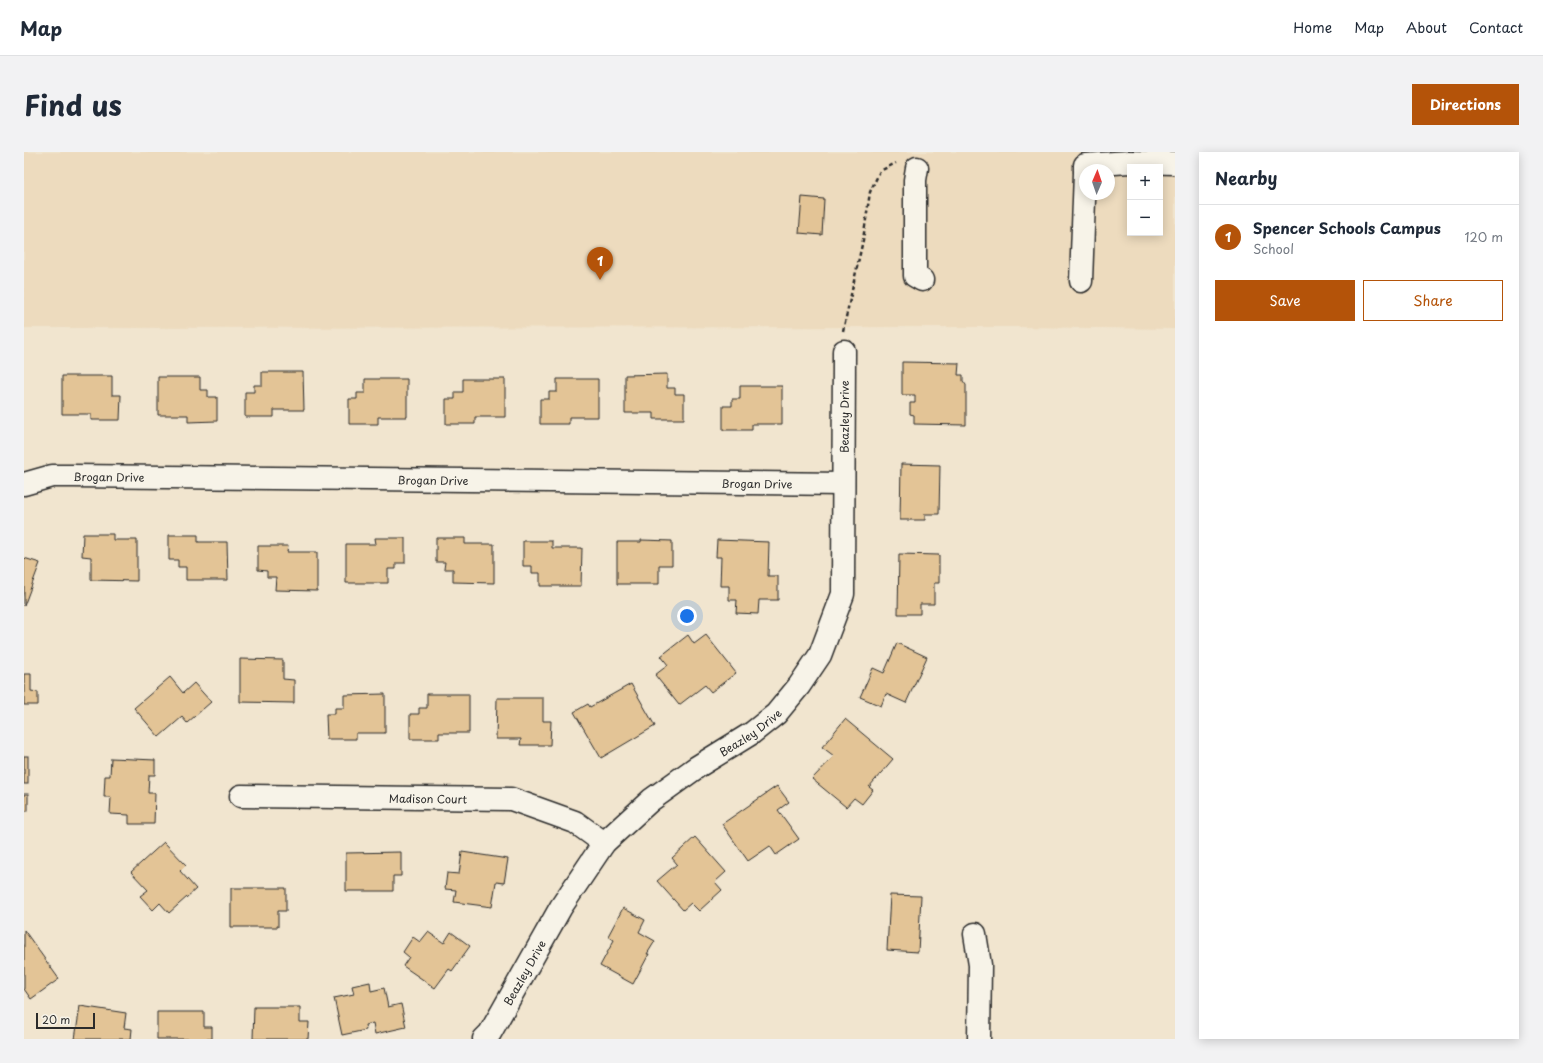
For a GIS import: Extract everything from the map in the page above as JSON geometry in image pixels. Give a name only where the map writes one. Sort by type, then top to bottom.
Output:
[{"type":"street","points":[[1100,164],[1129,162],[1175,163]]},
{"type":"street","points":[[908,165],[915,180],[915,276],[922,280]]},
{"type":"street","points":[[1081,281],[1084,200]]},
{"type":"street","name":"Beazley Drive","points":[[484,1039],[490,1033],[561,907],[604,844],[651,800],[697,767],[752,733],[776,714],[799,686],[820,654],[843,594],[844,351]]},
{"type":"street","name":"Brogan Drive","points":[[24,484],[52,476],[81,476],[843,484]]},
{"type":"street","name":"Madison Court","points":[[241,796],[511,799],[576,822],[604,844]]},
{"type":"street","points":[[975,934],[980,965],[979,1039]]},
{"type":"path","points":[[844,351],[842,335],[844,322],[861,252],[870,192],[880,171],[893,164],[908,165]]},
{"type":"shaded area","points":[[24,152],[1175,152],[1175,329],[1013,327],[24,328]]},
{"type":"building","points":[[802,197],[824,199],[822,235],[799,233]]},
{"type":"building","points":[[902,362],[959,363],[958,375],[963,375],[963,381],[966,385],[966,425],[914,424],[914,415],[910,414],[910,403],[915,403],[915,395],[902,395]]},
{"type":"building","points":[[262,372],[303,372],[304,410],[274,410],[274,417],[245,417],[245,392],[254,392],[254,385],[262,385]]},
{"type":"building","points":[[667,374],[667,388],[675,388],[675,394],[684,394],[684,419],[654,419],[654,413],[625,413],[625,375]]},
{"type":"building","points":[[62,376],[112,376],[112,395],[121,395],[120,420],[91,420],[91,414],[62,414]]},
{"type":"building","points":[[158,377],[200,377],[200,390],[208,390],[208,397],[217,397],[217,421],[188,422],[188,415],[158,415]]},
{"type":"building","points":[[365,379],[407,379],[407,417],[378,417],[378,424],[349,424],[349,399],[357,399],[357,393],[365,393]]},
{"type":"building","points":[[463,379],[505,379],[505,417],[475,417],[475,424],[446,424],[446,399],[455,399],[455,392],[463,392]]},
{"type":"building","points":[[557,379],[598,379],[598,417],[569,417],[569,424],[540,424],[540,399],[549,399],[549,392],[557,392]]},
{"type":"building","points":[[740,386],[782,386],[782,424],[752,424],[752,430],[723,430],[723,406],[732,406],[732,399],[740,399]]},
{"type":"building","points":[[901,464],[940,465],[939,514],[925,514],[925,520],[900,520]]},
{"type":"building","points":[[83,534],[113,534],[113,540],[137,540],[137,581],[91,580],[91,557],[82,556]]},
{"type":"building","points":[[169,535],[198,535],[198,542],[227,542],[228,580],[186,580],[186,567],[178,567],[178,560],[169,560]]},
{"type":"building","points":[[375,538],[405,538],[405,563],[396,563],[396,569],[388,569],[388,583],[346,583],[346,544],[376,544]]},
{"type":"building","points":[[436,538],[465,538],[465,544],[494,544],[494,583],[453,582],[453,569],[444,569],[445,562],[436,562]]},
{"type":"building","points":[[641,540],[672,541],[672,565],[659,565],[659,584],[617,584],[617,542],[641,542]]},
{"type":"building","points":[[717,540],[769,542],[768,576],[778,576],[778,600],[759,600],[758,614],[736,613],[737,600],[729,600],[729,586],[720,586],[721,557],[716,557]]},
{"type":"building","points":[[523,541],[552,541],[552,548],[582,548],[581,586],[540,586],[540,573],[532,573],[532,566],[523,566]]},
{"type":"building","points":[[258,546],[288,546],[287,552],[317,552],[317,591],[275,590],[276,577],[267,577],[267,571],[258,570]]},
{"type":"building","points":[[899,554],[939,555],[939,583],[934,583],[934,604],[920,604],[920,614],[898,614]]},
{"type":"building","points":[[24,558],[40,563],[24,606]]},
{"type":"building","points":[[688,635],[694,644],[706,635],[736,673],[711,692],[705,685],[679,705],[655,675],[668,665],[661,656]]},
{"type":"building","points":[[897,643],[927,657],[906,703],[886,694],[881,706],[860,697],[873,668],[884,673]]},
{"type":"building","points":[[240,659],[283,660],[283,679],[294,680],[294,703],[240,702]]},
{"type":"building","points":[[24,674],[31,674],[31,691],[38,692],[38,705],[24,705]]},
{"type":"building","points":[[170,677],[183,693],[194,683],[211,702],[187,723],[182,717],[159,737],[134,708]]},
{"type":"building","points":[[631,684],[655,726],[601,758],[574,712],[588,704],[590,707]]},
{"type":"building","points":[[385,694],[385,733],[356,733],[356,739],[327,739],[326,714],[335,714],[335,708],[344,708],[344,695]]},
{"type":"building","points":[[427,694],[469,694],[469,733],[439,733],[439,739],[410,739],[410,714],[419,714],[419,708],[427,708]]},
{"type":"building","points":[[497,698],[543,698],[543,721],[551,721],[550,745],[520,745],[521,739],[496,739]]},
{"type":"building","points":[[845,719],[893,759],[869,787],[873,790],[862,804],[854,798],[846,807],[812,779],[834,756],[822,747]]},
{"type":"building","points":[[24,756],[28,756],[28,784],[24,784]]},
{"type":"building","points":[[111,758],[155,760],[155,775],[149,775],[148,793],[155,793],[154,824],[129,824],[129,815],[110,814],[111,797],[104,797],[105,776],[110,776]]},
{"type":"building","points":[[777,786],[789,802],[778,810],[799,839],[776,855],[770,846],[748,861],[722,824]]},
{"type":"building","points":[[24,794],[28,794],[28,811],[24,811]]},
{"type":"building","points":[[695,837],[726,872],[715,882],[722,890],[699,911],[691,903],[683,910],[657,881],[677,864],[672,858]]},
{"type":"building","points":[[164,842],[186,865],[180,871],[196,889],[169,913],[160,903],[153,910],[140,896],[148,890],[131,872]]},
{"type":"building","points":[[401,852],[401,876],[393,876],[393,891],[346,891],[346,853]]},
{"type":"building","points":[[462,852],[508,859],[504,883],[496,882],[492,907],[454,902],[456,890],[445,889],[447,873],[459,874]]},
{"type":"building","points":[[231,888],[286,888],[286,911],[278,911],[278,927],[231,927]]},
{"type":"building","points":[[890,895],[921,896],[918,952],[887,950]]},
{"type":"building","points":[[623,908],[645,920],[639,932],[655,941],[647,954],[649,954],[633,984],[600,966],[614,940],[608,936]]},
{"type":"building","points":[[24,930],[59,979],[31,999],[24,989]]},
{"type":"building","points":[[428,932],[444,943],[451,932],[470,946],[452,971],[449,969],[435,988],[403,966],[409,957],[403,952],[413,937],[420,942]]},
{"type":"building","points":[[370,982],[371,991],[384,988],[388,1007],[401,1004],[406,1027],[375,1034],[373,1023],[365,1025],[366,1030],[342,1035],[334,998],[354,994],[352,986]]},
{"type":"building","points":[[80,1006],[126,1013],[124,1028],[132,1029],[131,1039],[75,1039]]},
{"type":"building","points":[[254,1007],[300,1007],[300,1022],[309,1022],[308,1039],[253,1039]]},
{"type":"building","points":[[157,1012],[204,1012],[204,1027],[212,1027],[212,1039],[157,1039]]},
{"type":"place","name":"Spencer Schools Campus","points":[[600,280]]}]
